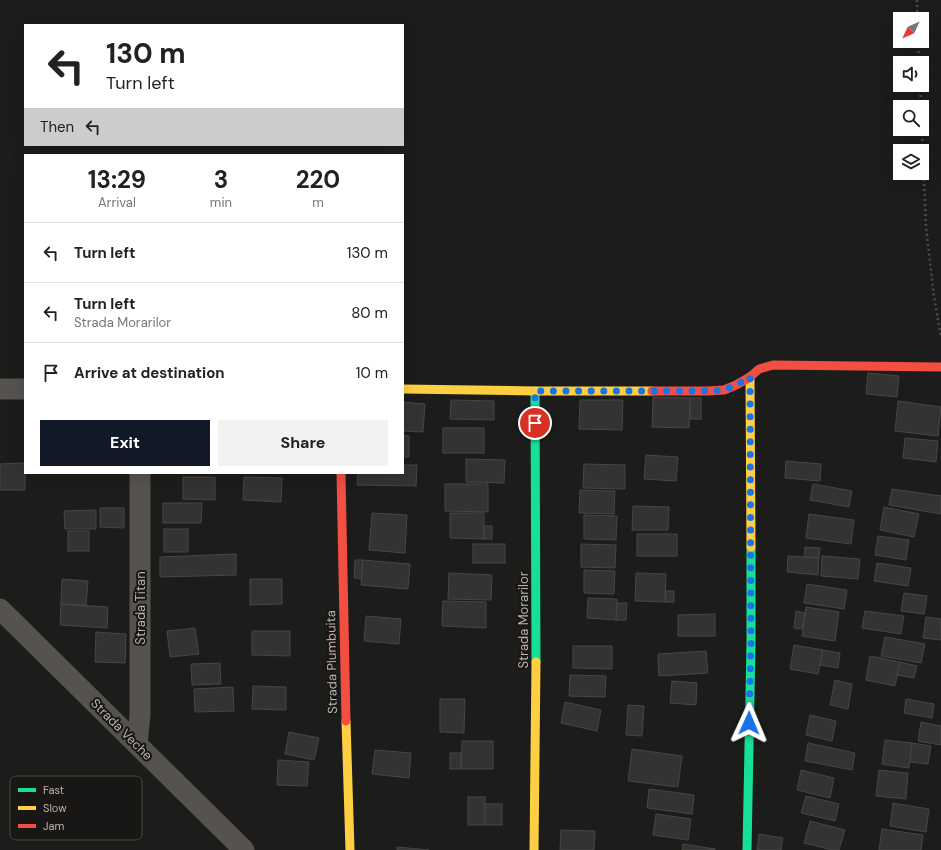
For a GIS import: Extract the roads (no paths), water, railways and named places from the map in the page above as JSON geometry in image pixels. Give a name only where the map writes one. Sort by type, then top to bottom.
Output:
[{"type":"street","points":[[404,389],[708,391],[724,390],[750,377],[759,369],[773,365],[941,367]]},
{"type":"street","points":[[747,850],[751,643],[750,377]]},
{"type":"street","points":[[0,390],[24,389]]},
{"type":"street","name":"Strada Morarilor","points":[[534,850],[536,711],[535,391]]},
{"type":"street","name":"Strada Titan","points":[[137,744],[140,715],[140,474]]},
{"type":"street","name":"Strada Plumbuita","points":[[341,474],[345,705],[350,850]]},
{"type":"street","name":"Strada Veche","points":[[0,608],[244,850]]}]
